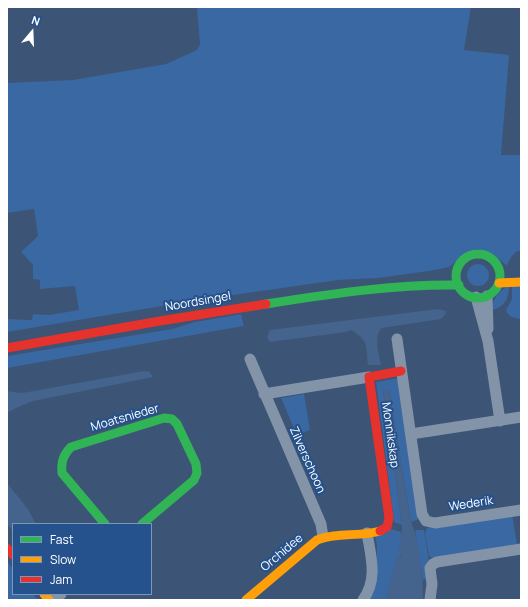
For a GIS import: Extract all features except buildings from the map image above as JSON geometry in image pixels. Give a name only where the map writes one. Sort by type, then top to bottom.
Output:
[{"type":"main road","points":[[474,254],[490,257],[496,262],[500,270],[499,283],[493,292],[487,296],[476,297],[466,293],[459,285],[454,272],[465,258],[474,254]]},
{"type":"main road","points":[[500,270],[516,273]]},
{"type":"main road","name":"Noordsingel","points":[[395,287],[437,275]]},
{"type":"main road","points":[[499,283],[521,282]]},
{"type":"main road","name":"Noordsingel","points":[[7,348],[241,306],[395,287],[437,284],[459,285]]},
{"type":"main road","points":[[369,377],[401,370]]},
{"type":"main road","name":"Monnikskap","points":[[369,377],[388,509],[389,524],[386,528]]},
{"type":"main road","name":"Moatsnieder","points":[[105,523],[62,473],[61,463],[65,453],[71,447],[164,418],[172,419],[177,424],[196,464],[197,473],[194,480],[143,523]]},
{"type":"main road","name":"Orchidee","points":[[246,600],[305,548],[314,542],[323,538],[382,531],[386,528]]},
{"type":"street","points":[[487,296],[488,341]]},
{"type":"street","points":[[476,297],[488,341],[500,421]]},
{"type":"street","name":"Monnikskap","points":[[397,339],[422,514],[426,521]]},
{"type":"street","name":"Zilverschoon","points":[[250,359],[321,524],[323,538]]},
{"type":"street","points":[[264,394],[369,377]]},
{"type":"street","points":[[411,434],[521,417]]},
{"type":"street","name":"Wederik","points":[[426,521],[435,523],[521,510]]},
{"type":"street","points":[[363,600],[371,587],[373,577],[367,533]]},
{"type":"street","points":[[430,600],[432,584],[430,568],[433,564],[521,552]]},
{"type":"shaded area","points":[[197,7],[471,7],[464,50],[509,55],[501,155],[521,155],[521,251],[514,254],[507,266],[493,254],[478,249],[469,252],[449,267],[429,271],[378,278],[338,280],[198,300],[7,332],[7,312],[8,319],[32,320],[33,314],[49,315],[79,310],[75,286],[40,289],[40,280],[33,279],[33,265],[21,252],[38,236],[34,209],[7,213],[7,83],[73,80],[166,64],[197,50],[200,44]]},
{"type":"shaded area","points":[[474,264],[482,264],[489,271],[489,279],[482,286],[474,286],[467,279],[467,271]]},
{"type":"shaded area","points":[[521,284],[521,319],[510,316],[506,310],[512,299],[512,285]]},
{"type":"shaded area","points":[[509,286],[507,299],[505,302],[496,309],[491,310],[493,302],[497,296],[502,290]]},
{"type":"shaded area","points":[[438,309],[446,311],[445,315],[441,319],[382,328],[379,331],[377,340],[381,365],[368,365],[366,344],[361,337],[351,330],[346,332],[270,342],[267,337],[270,330]]},
{"type":"shaded area","points":[[241,314],[244,327],[7,368],[7,356],[172,329],[195,322]]},
{"type":"shaded area","points":[[144,371],[150,372],[153,377],[33,401],[7,413],[7,391],[21,393],[28,392]]},
{"type":"shaded area","points":[[399,378],[422,518],[411,522],[389,390],[383,390],[402,525],[394,522],[376,382]]},
{"type":"shaded area","points":[[383,390],[389,390],[411,522],[419,550],[422,571],[423,600],[388,600],[387,595],[397,556],[401,557],[402,552],[398,551],[401,543],[402,525]]},
{"type":"shaded area","points":[[304,394],[310,430],[297,435],[281,398]]},
{"type":"shaded area","points":[[7,483],[28,509],[35,523],[12,523],[12,530],[7,524]]},
{"type":"shaded area","points":[[512,514],[517,544],[432,558],[429,556],[425,533],[427,528]]},
{"type":"shaded area","points":[[391,529],[401,532],[402,552],[387,595],[388,600],[365,600],[377,567],[377,546],[375,534]]},
{"type":"shaded area","points":[[415,530],[424,530],[431,573],[423,581]]},
{"type":"shaded area","points":[[7,561],[12,568],[12,595],[34,595],[38,600],[7,599]]},
{"type":"traffic: fast","points":[[478,254],[490,258],[496,264],[500,276],[496,288],[490,294],[478,298],[466,294],[460,288],[456,276],[460,264],[466,258],[478,254]]},
{"type":"traffic: fast","points":[[266,304],[338,293],[387,288],[459,285]]},
{"type":"traffic: fast","points":[[104,523],[62,473],[62,462],[64,456],[71,447],[164,418],[172,419],[177,424],[196,464],[197,473],[194,480],[143,523]]},
{"type":"traffic: slow","points":[[499,283],[521,282]]},
{"type":"traffic: slow","points":[[246,600],[317,540],[332,536],[364,534],[380,531]]},
{"type":"traffic: slow","points":[[45,595],[49,600]]},
{"type":"traffic: jam","points":[[7,348],[266,304]]},
{"type":"traffic: jam","points":[[380,531],[387,527],[389,518],[369,377],[401,371]]},
{"type":"traffic: jam","points":[[7,548],[12,554]]}]
